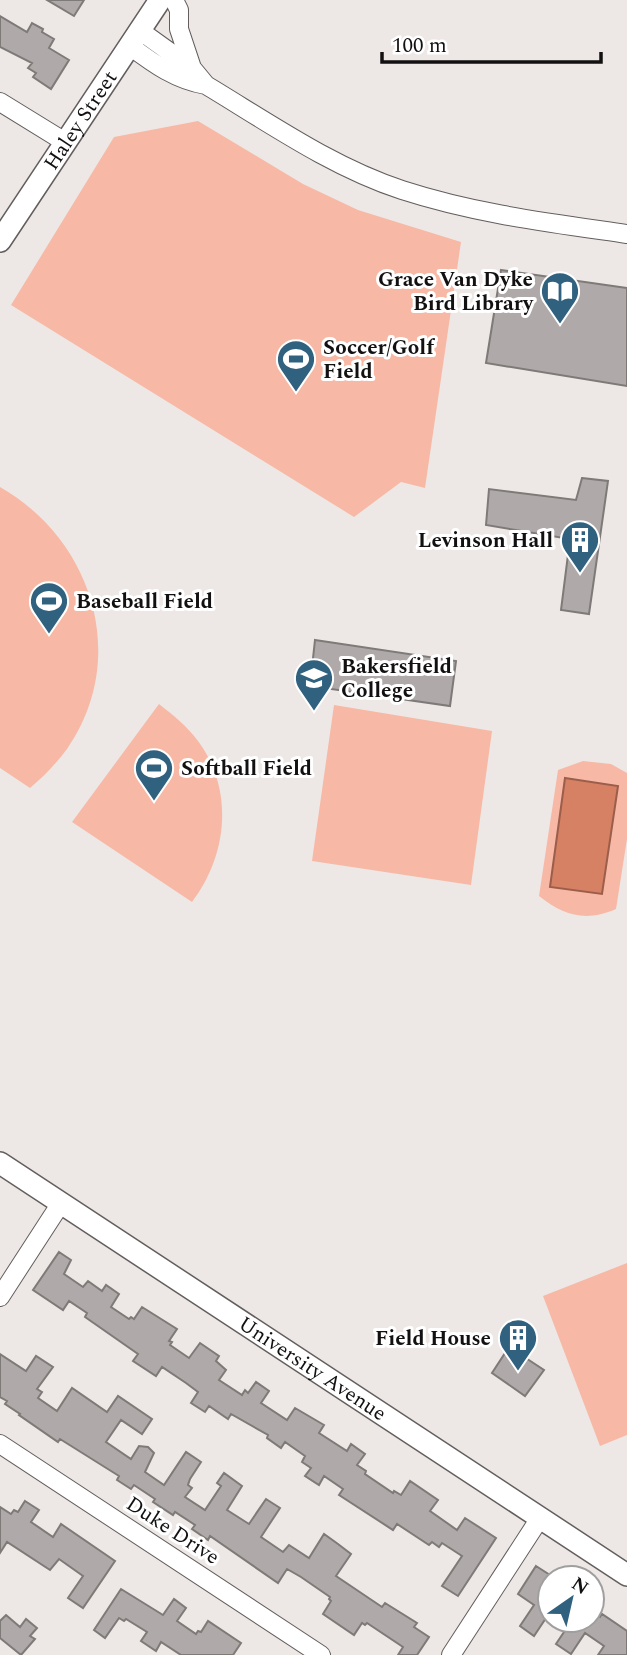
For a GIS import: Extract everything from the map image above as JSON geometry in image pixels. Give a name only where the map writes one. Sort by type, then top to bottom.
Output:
[{"type":"street","name":"Haley Street","points":[[0,241],[160,0]]},
{"type":"street","points":[[174,0],[179,10],[179,29],[192,68],[206,85],[329,159],[400,190],[479,212],[627,234]]},
{"type":"street","points":[[134,38],[192,68]]},
{"type":"street","points":[[134,38],[155,65],[186,81],[206,85]]},
{"type":"street","points":[[0,102],[65,142]]},
{"type":"street","name":"University Avenue","points":[[0,1163],[627,1575]]},
{"type":"street","points":[[0,1297],[61,1203]]},
{"type":"street","name":"Duke Drive","points":[[0,1444],[321,1655]]},
{"type":"street","points":[[451,1655],[540,1518]]},
{"type":"shaded area","name":"Soccer/Golf Field","points":[[198,121],[303,184],[358,210],[461,242],[425,488],[401,482],[354,517],[11,305],[114,137]]},
{"type":"shaded area","name":"Baseball Field","points":[[0,487],[32,510],[59,538],[79,569],[92,604],[98,640],[96,677],[86,714],[67,749],[50,770],[30,788],[0,768]]},
{"type":"shaded area","name":"Softball Field","points":[[159,704],[198,741],[210,760],[221,801],[222,822],[213,864],[192,902],[72,822]]},
{"type":"shaded area","points":[[334,705],[492,731],[471,885],[312,861]]},
{"type":"shaded area","points":[[583,761],[611,764],[627,773],[627,839],[616,909],[585,916],[566,912],[539,896],[558,770]]},
{"type":"shaded area","points":[[565,778],[618,786],[602,894],[550,887]]},
{"type":"shaded area","points":[[627,1263],[627,1435],[600,1446],[543,1296]]},
{"type":"building","points":[[47,0],[84,0],[74,16]]},
{"type":"building","points":[[0,16],[27,32],[32,23],[43,29],[42,32],[54,39],[49,48],[69,60],[51,89],[33,77],[36,73],[28,68],[32,63],[0,47]]},
{"type":"building","name":"Grace Van Dyke Bird Library","points":[[501,270],[627,288],[627,386],[486,363]]},
{"type":"building","name":"Levinson Hall","points":[[582,478],[608,481],[589,614],[561,610],[570,539],[486,525],[489,489],[576,500]]},
{"type":"building","points":[[315,640],[456,661],[450,706],[310,686]]},
{"type":"building","points":[[59,1252],[71,1260],[64,1274],[83,1287],[88,1281],[102,1291],[106,1285],[119,1294],[111,1307],[129,1319],[134,1319],[142,1307],[177,1329],[169,1341],[172,1342],[170,1345],[189,1358],[200,1343],[219,1356],[216,1361],[226,1370],[219,1380],[242,1395],[245,1390],[248,1393],[256,1382],[269,1391],[261,1403],[287,1420],[295,1408],[324,1425],[319,1433],[347,1451],[351,1444],[365,1454],[357,1465],[366,1471],[365,1474],[393,1493],[394,1491],[401,1495],[410,1481],[438,1500],[430,1511],[457,1530],[465,1518],[496,1538],[458,1596],[442,1586],[462,1556],[442,1543],[439,1547],[432,1542],[429,1545],[397,1524],[393,1530],[339,1495],[343,1489],[324,1476],[319,1485],[305,1476],[311,1468],[302,1462],[305,1456],[285,1442],[281,1448],[267,1438],[268,1435],[231,1414],[228,1419],[209,1406],[205,1412],[191,1403],[198,1392],[186,1383],[162,1367],[156,1376],[133,1361],[138,1354],[85,1317],[87,1313],[69,1301],[63,1310],[33,1290]]},
{"type":"building","name":"Field House","points":[[509,1347],[544,1370],[525,1396],[492,1373]]},
{"type":"building","points":[[0,1354],[26,1371],[36,1356],[53,1367],[37,1389],[42,1392],[38,1398],[57,1411],[72,1388],[107,1412],[118,1396],[152,1419],[142,1434],[121,1420],[106,1442],[131,1459],[139,1446],[148,1447],[154,1453],[145,1472],[164,1485],[186,1452],[201,1462],[190,1479],[188,1485],[192,1488],[185,1497],[205,1510],[221,1486],[217,1483],[224,1473],[242,1486],[227,1510],[249,1524],[266,1499],[280,1508],[261,1537],[283,1552],[289,1545],[309,1558],[324,1534],[338,1544],[351,1554],[336,1576],[382,1607],[385,1603],[417,1623],[414,1627],[429,1637],[417,1655],[398,1655],[403,1647],[367,1623],[362,1623],[354,1635],[323,1614],[331,1601],[330,1597],[301,1577],[287,1569],[278,1583],[210,1536],[208,1540],[192,1529],[195,1525],[153,1502],[155,1499],[134,1485],[131,1489],[117,1480],[119,1476],[60,1439],[58,1442],[19,1415],[0,1397]]},
{"type":"building","points":[[25,1501],[39,1510],[31,1522],[53,1537],[61,1524],[115,1561],[83,1608],[68,1598],[83,1576],[59,1559],[50,1570],[7,1542],[0,1553],[0,1507],[11,1514],[14,1510],[18,1512]]},
{"type":"building","points":[[536,1566],[534,1636],[520,1626],[534,1605],[518,1594]]},
{"type":"building","points":[[121,1589],[163,1615],[174,1599],[186,1608],[177,1621],[196,1634],[201,1632],[208,1621],[241,1643],[233,1655],[181,1655],[161,1642],[156,1651],[141,1641],[147,1632],[126,1619],[124,1621],[119,1618],[105,1638],[94,1630]]},
{"type":"building","points":[[6,1615],[20,1627],[26,1619],[37,1628],[30,1636],[35,1639],[21,1655],[0,1638],[0,1621]]},
{"type":"building","points":[[606,1617],[627,1631],[627,1655],[598,1655],[604,1646],[586,1634],[606,1634]]},
{"type":"building","points":[[563,1634],[584,1634],[571,1654],[556,1644]]},
{"type":"place","name":"Grace Van Dyke Bird Library","points":[[560,325]]},
{"type":"place","name":"Soccer/Golf Field","points":[[296,393]]},
{"type":"place","name":"Levinson Hall","points":[[580,574]]},
{"type":"place","name":"Baseball Field","points":[[49,635]]},
{"type":"place","name":"Bakersfield College","points":[[314,712]]},
{"type":"place","name":"Softball Field","points":[[154,802]]},
{"type":"place","name":"Field House","points":[[518,1372]]}]
